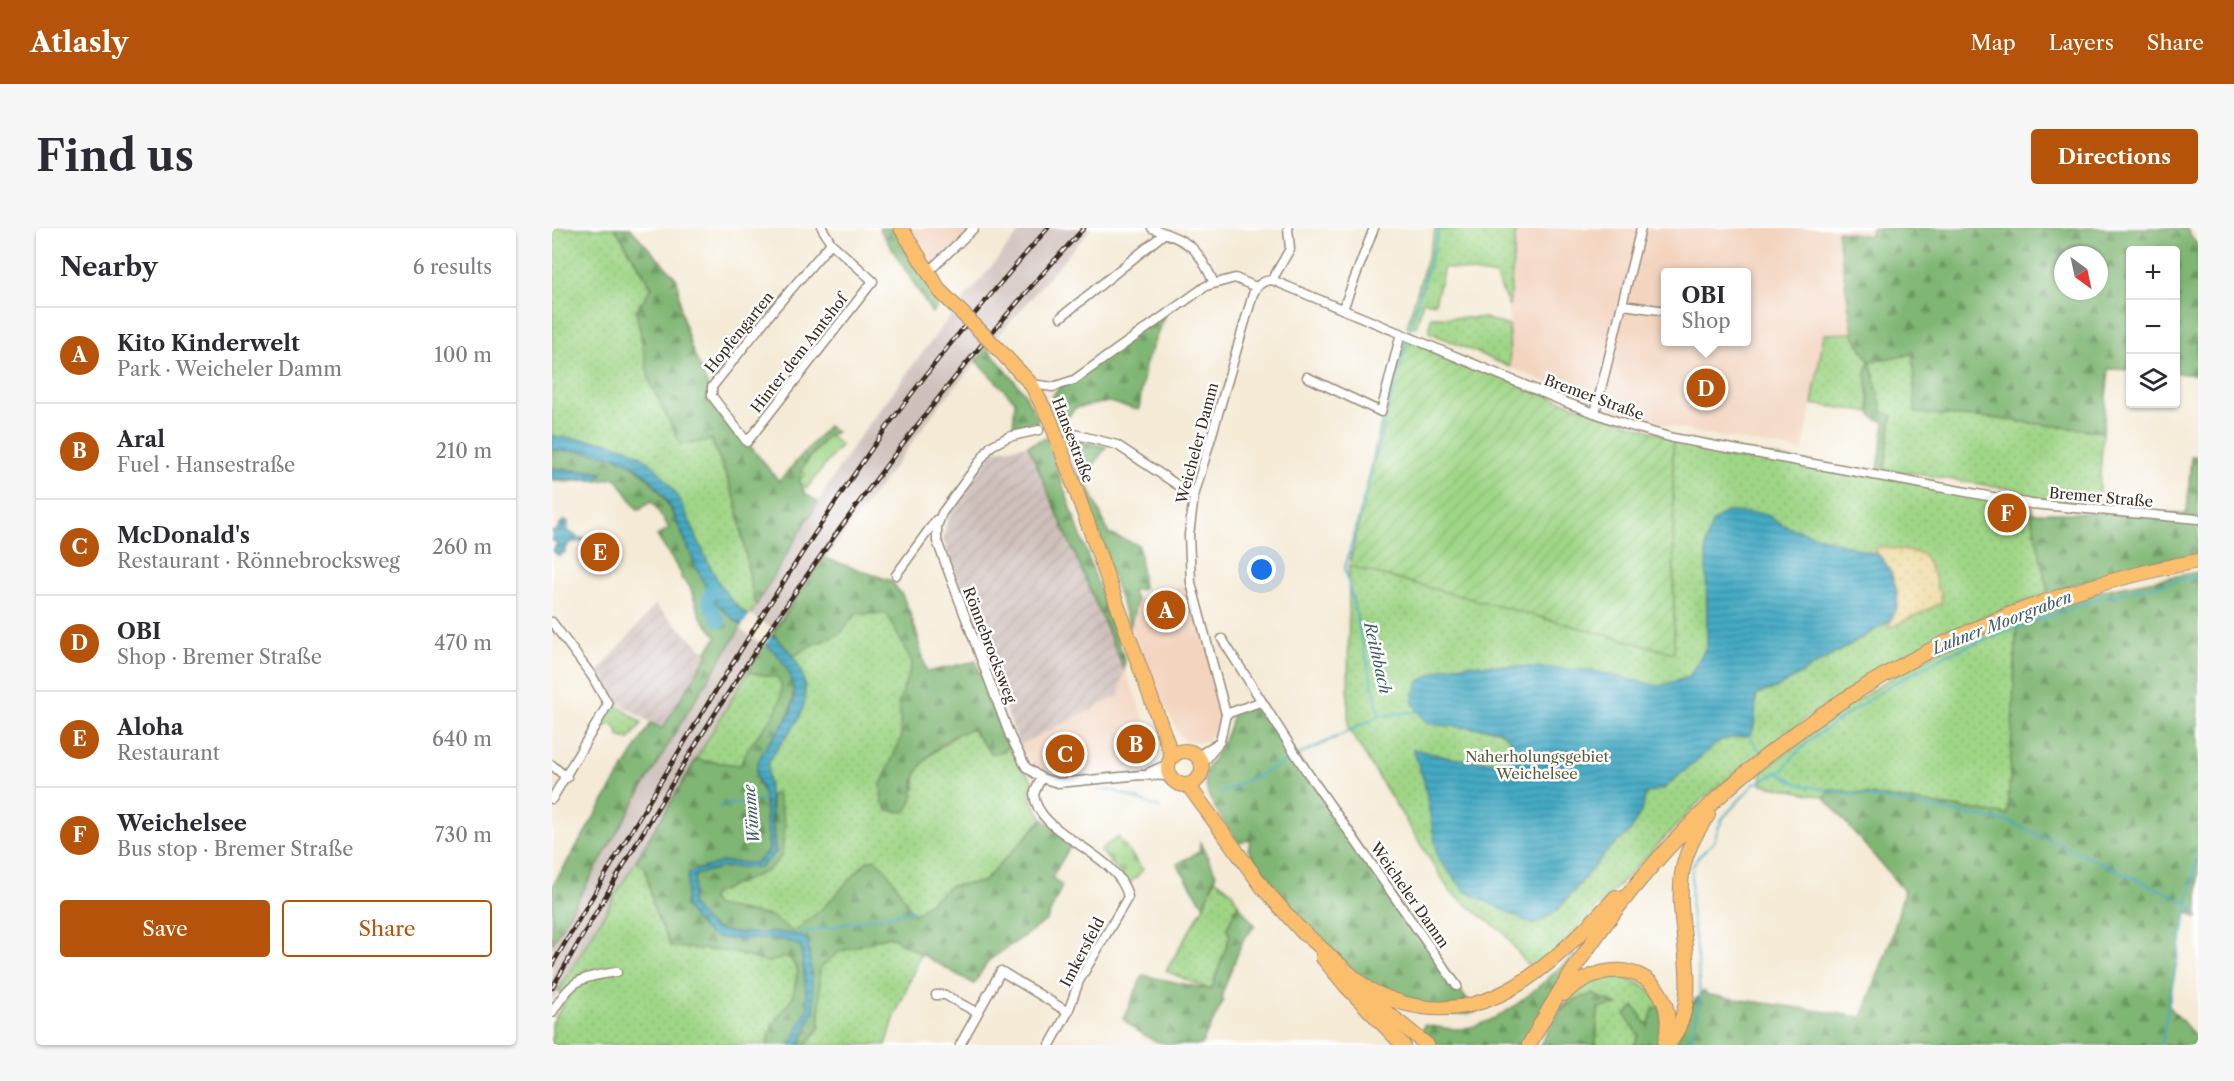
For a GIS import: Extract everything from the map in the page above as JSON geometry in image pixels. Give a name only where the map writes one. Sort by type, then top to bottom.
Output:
[{"type":"main road","name":"Hansestraße","points":[[901,228],[940,291],[1031,384],[1050,420],[1062,436],[1152,701],[1182,761]]},
{"type":"main road","points":[[1299,928],[1368,990],[1404,1011],[1434,1019],[1463,1019],[1504,1004],[1530,986],[1631,881],[1665,852],[1733,784],[1838,704],[1894,669],[1949,640],[2030,606],[2093,585],[2198,561]]},
{"type":"main road","points":[[1182,761],[1178,784],[1193,783]]},
{"type":"main road","points":[[1182,761],[1226,836],[1264,889],[1343,975],[1426,1045]]},
{"type":"main road","points":[[1667,1045],[1682,1021],[1688,993],[1688,965],[1680,900],[1682,873],[1689,847],[1702,824],[1733,784]]},
{"type":"main road","points":[[1529,1045],[1546,1013],[1599,932],[1665,852]]},
{"type":"main road","points":[[1299,928],[1346,986],[1403,1045]]},
{"type":"main road","points":[[1546,1013],[1578,981],[1606,969],[1624,969],[1652,985],[1664,1003],[1668,1018],[1667,1045]]},
{"type":"street","points":[[822,228],[831,243]]},
{"type":"street","points":[[927,273],[974,228]]},
{"type":"street","points":[[1152,228],[1185,241],[1197,250],[1214,283]]},
{"type":"street","points":[[1031,384],[1053,387],[1074,380],[1199,290],[1214,283],[1235,278],[1256,287],[1272,279],[1290,249],[1288,228]]},
{"type":"street","points":[[1343,309],[1374,228]]},
{"type":"street","points":[[1595,413],[1641,228]]},
{"type":"street","points":[[1061,317],[1165,233]]},
{"type":"street","name":"Hinter dem Amtshof","points":[[747,442],[873,281],[831,243]]},
{"type":"street","name":"Hopfengarten","points":[[747,442],[712,396],[712,387],[831,243]]},
{"type":"street","name":"Bremer Straße","points":[[1272,279],[1595,413],[1673,438],[2031,504],[2198,519]]},
{"type":"street","name":"Weicheler Damm","points":[[1182,761],[1220,741],[1226,714],[1191,583],[1190,535],[1194,496],[1256,287]]},
{"type":"street","points":[[1623,305],[1661,310]]},
{"type":"street","points":[[1306,377],[1381,412],[1405,335]]},
{"type":"street","name":"Rönnebrocksweg","points":[[896,575],[991,446],[1008,437],[1039,430]]},
{"type":"street","points":[[1062,436],[1118,445],[1194,496]]},
{"type":"street","name":"Rönnebrocksweg","points":[[942,513],[937,526],[937,541],[977,651],[1016,752],[1026,767],[1041,778]]},
{"type":"street","points":[[552,622],[608,704],[567,778],[552,799]]},
{"type":"street","name":"Weicheler Damm","points":[[1222,639],[1300,762],[1457,986]]},
{"type":"street","points":[[1226,714],[1260,702]]},
{"type":"street","points":[[1041,778],[1067,783],[1141,775],[1182,761]]},
{"type":"street","points":[[552,765],[567,778]]},
{"type":"street","name":"Imkersfeld","points":[[960,1045],[1000,971],[1068,1012],[1079,981],[1128,897],[1126,888],[1090,851],[1071,839],[1041,812],[1034,794],[1041,778]]},
{"type":"street","points":[[552,1013],[570,985],[582,978],[617,972]]},
{"type":"street","points":[[936,995],[945,995],[976,1012]]},
{"type":"street","points":[[1052,1044],[1068,1012]]},
{"type":"shaded area","points":[[901,228],[974,228],[927,273]]},
{"type":"shaded area","points":[[1023,228],[1091,228],[940,404],[765,643],[552,1002],[552,944],[555,936],[679,726],[854,444],[947,320]]},
{"type":"shaded area","points":[[1516,228],[1872,228],[1871,236],[1837,231],[1853,333],[1824,334],[1803,451],[1694,432],[1628,415],[1510,367],[1509,307]]},
{"type":"shaded area","points":[[1028,445],[1124,669],[1119,696],[1019,745],[943,539],[950,511],[993,451]]},
{"type":"shaded area","points":[[1191,583],[1226,714],[1206,742],[1184,742],[1151,681],[1130,627],[1137,600]]},
{"type":"shaded area","points":[[655,605],[708,654],[662,730],[613,699],[597,673]]},
{"type":"shaded area","points":[[1124,669],[1155,744],[1150,758],[1124,766],[1124,773],[1066,778],[1054,777],[1035,768],[1019,745],[1119,696]]},
{"type":"green space","points":[[552,228],[615,228],[652,288],[636,311],[711,439],[736,501],[754,601],[757,604],[728,647],[701,617],[689,585],[681,578],[682,571],[670,528],[652,500],[617,477],[566,482],[552,480]]},
{"type":"green space","points":[[615,228],[630,228],[677,279],[681,312],[691,347],[712,396],[725,416],[779,481],[828,426],[836,432],[818,446],[804,468],[799,482],[806,494],[818,502],[757,604],[754,601],[736,501],[712,440],[681,445],[650,383],[636,311],[652,287]]},
{"type":"green space","points":[[879,228],[894,228],[941,303],[932,313]]},
{"type":"green space","points":[[1436,228],[1516,228],[1509,307],[1496,276],[1444,267],[1435,303],[1423,301],[1416,327],[1407,326]]},
{"type":"green space","points":[[1872,228],[2186,228],[2198,246],[2198,375],[2180,373],[2180,246],[2126,246],[2126,370],[2109,369],[2103,432],[1991,418],[1915,413],[1913,354],[1870,361],[1883,413],[1892,415],[1885,469],[1878,469],[1885,423],[1871,416],[1866,373],[1869,361],[1853,333],[1837,231],[1871,236]]},
{"type":"green space","points":[[1165,314],[1145,366],[1139,410],[1109,402],[1075,408],[1060,427],[1049,401],[1059,387]]},
{"type":"green space","points":[[1431,317],[1484,318],[1509,326],[1510,367],[1429,332]]},
{"type":"green space","points":[[1401,333],[1565,402],[1673,438],[1674,653],[1349,566]]},
{"type":"green space","points":[[1853,333],[1870,361],[1913,354],[1916,413],[1991,418],[2103,432],[2098,505],[2024,497],[2018,490],[1885,469],[1892,415],[1883,414],[1866,373],[1872,412],[1812,404],[1824,334]]},
{"type":"green space","points":[[987,348],[1023,391],[1038,419],[1037,424],[1031,421],[1029,424],[1013,428],[1015,401],[976,361]]},
{"type":"green space","points":[[828,435],[841,445],[807,488],[798,482],[805,474],[801,470]]},
{"type":"green space","points":[[1064,437],[1106,447],[1085,478],[1109,534],[1139,545],[1143,589],[1131,590],[1137,600],[1130,627]]},
{"type":"green space","points":[[1046,438],[1125,660],[1124,669],[1028,445]]},
{"type":"green space","name":"Naherholungsgebiet Weichelsee","points":[[1673,438],[2031,504],[2048,593],[1977,620],[1812,714],[1700,801],[1534,974],[1504,933],[1451,893],[1348,728],[1349,566],[1674,653]]},
{"type":"green space","points":[[552,450],[589,451],[611,455],[632,465],[649,480],[663,497],[674,516],[713,597],[742,626],[679,726],[552,944],[552,887],[651,723],[662,729],[717,637],[701,617],[689,585],[681,578],[681,573],[657,536],[669,528],[652,501],[638,510],[616,478],[597,481],[602,473],[552,468]]},
{"type":"green space","points":[[2191,456],[2198,456],[2198,554],[2119,570],[2048,593],[2031,513],[2187,513]]},
{"type":"green space","points":[[824,558],[891,581],[902,595],[910,613],[918,637],[911,780],[916,790],[916,773],[924,761],[959,733],[972,729],[991,753],[1001,752],[1009,747],[1033,782],[1030,797],[1043,819],[983,882],[950,886],[890,936],[921,954],[895,1016],[886,1045],[552,1045],[552,1023],[568,996],[558,992],[765,643]]},
{"type":"green space","points":[[824,558],[891,581],[902,595],[910,613],[927,672],[976,661],[1009,747],[1000,752],[991,753],[972,730],[947,740],[918,770],[913,798],[905,812],[887,810],[882,802],[881,785],[901,738],[899,703],[912,663],[887,614],[856,614],[840,634],[806,648],[793,657],[773,633]]},
{"type":"green space","points":[[2198,572],[2198,918],[2187,912],[2168,1005],[2198,1039],[2198,1045],[1675,1045],[1692,1003],[1704,991],[1708,995],[1862,1017],[1892,937],[1904,891],[1824,797],[1829,789],[2008,815],[2017,618],[2103,590]]},
{"type":"green space","points":[[2017,618],[2009,815],[1830,789],[1824,797],[1761,784],[1762,771],[1852,703],[1939,651]]},
{"type":"green space","points":[[765,643],[776,653],[790,674],[793,697],[786,721],[763,753],[758,766],[757,783],[764,792],[769,850],[756,863],[723,862],[690,872],[685,907],[723,937],[791,940],[801,947],[808,1008],[791,1045],[767,1045],[772,1026],[793,996],[798,970],[789,957],[767,962],[726,951],[671,947],[654,909],[645,868],[636,861],[696,760],[741,765],[752,743],[775,713],[780,702],[779,678],[748,672]]},
{"type":"green space","points":[[1260,702],[1476,1012],[1442,1014],[1409,1004],[1366,984],[1331,952],[1273,885],[1248,849],[1251,839],[1239,843],[1227,826],[1208,794],[1206,773],[1224,740],[1233,713]]},
{"type":"green space","points":[[614,703],[642,723],[629,740],[619,736],[616,728],[609,723],[604,729],[600,726]]},
{"type":"green space","points":[[777,792],[785,824],[782,856],[767,871],[713,894],[711,900],[716,906],[771,916],[794,932],[825,906],[867,861],[875,859],[881,865],[892,878],[914,915],[950,886],[983,882],[1043,819],[1073,842],[1052,877],[1062,886],[1047,920],[988,961],[974,984],[889,936],[839,952],[820,968],[820,1027],[806,1045],[800,1045],[814,1009],[807,940],[784,933],[733,933],[722,930],[708,924],[691,905],[694,875],[723,867],[759,867],[775,853],[771,796]]},
{"type":"green space","points":[[1118,837],[1143,870],[1129,884],[1100,850]]},
{"type":"green space","points":[[1200,842],[1216,874],[1204,906],[1177,864],[1199,852]]},
{"type":"green space","points":[[1215,879],[1232,892],[1238,904],[1227,928],[1230,936],[1211,990],[1166,971],[1204,906]]},
{"type":"green space","points":[[1238,904],[1255,926],[1243,940],[1222,994],[1223,1001],[1201,1045],[1158,1042],[1142,1034],[1123,1019],[1143,975],[1211,990],[1230,936],[1227,928]]},
{"type":"green space","points":[[1577,952],[1523,1045],[1440,1045],[1422,1032],[1424,1025],[1456,1029],[1491,1020],[1522,1000]]},
{"type":"green space","points":[[1613,975],[1641,984],[1652,993],[1661,1006],[1648,1026],[1625,1015],[1639,1035],[1634,1045],[1596,1045],[1598,1008],[1615,1004],[1598,997],[1586,996],[1559,1010],[1579,987]]},
{"type":"green space","points":[[1593,994],[1617,1005],[1598,1008],[1596,1045],[1540,1045],[1555,1019],[1566,1006]]},
{"type":"green space","points":[[1634,1006],[1648,1026],[1653,1009],[1661,1006],[1663,1032],[1658,1045],[1634,1045],[1639,1035],[1625,1015]]},
{"type":"sand","points":[[1880,546],[1923,554],[1937,581],[1936,587],[1942,593],[1940,596],[1942,603],[1889,628],[1897,600],[1891,576],[1884,562],[1874,550]]},
{"type":"water","points":[[552,436],[600,441],[623,447],[644,458],[659,472],[682,505],[707,561],[728,596],[787,649],[802,675],[805,692],[801,713],[774,754],[768,769],[775,853],[760,867],[723,867],[695,875],[691,905],[708,924],[722,930],[733,933],[784,933],[808,940],[814,1009],[800,1045],[791,1045],[808,1008],[801,947],[779,940],[717,937],[708,933],[685,907],[689,872],[723,862],[756,863],[769,850],[764,796],[756,772],[765,748],[791,712],[794,691],[790,675],[783,661],[773,650],[723,610],[713,598],[695,565],[673,512],[653,482],[639,469],[618,458],[597,453],[552,450]]},
{"type":"water","points":[[552,468],[602,473],[598,480],[552,480]]},
{"type":"water","points":[[1726,512],[1764,513],[1785,526],[1880,556],[1890,571],[1896,588],[1896,606],[1889,622],[1775,689],[1757,694],[1751,735],[1721,740],[1663,789],[1646,793],[1643,807],[1630,832],[1608,850],[1557,911],[1534,925],[1466,892],[1438,859],[1424,781],[1413,749],[1450,758],[1505,763],[1515,756],[1511,740],[1499,730],[1427,724],[1412,701],[1419,681],[1445,668],[1469,664],[1589,670],[1659,686],[1689,677],[1707,646],[1706,542],[1712,523]]},
{"type":"water","points":[[565,520],[568,522],[568,531],[576,536],[574,538],[583,538],[585,541],[569,543],[564,553],[559,556],[553,551],[557,543],[552,540],[552,531],[556,531],[560,524],[564,529],[561,523]]},
{"type":"pier","points":[[750,614],[774,630],[764,646],[740,629]]},
{"type":"waterway","name":"Reithbach","points":[[1408,334],[1440,228]]},
{"type":"waterway","name":"Reithbach","points":[[1407,340],[1345,568],[1380,716],[1420,711]]},
{"type":"waterway","name":"Luhner Moorgraben","points":[[1686,1045],[1693,1031],[1700,1001],[1698,962],[1691,909],[1692,867],[1697,858],[1713,843],[1722,819],[1754,784],[1785,769],[1792,758],[1810,740],[1887,687],[1950,653],[2092,600],[2198,576]]},
{"type":"waterway","points":[[712,588],[707,601],[720,622]]},
{"type":"waterway","points":[[1299,755],[1380,716]]},
{"type":"waterway","name":"Reithbach","points":[[1749,735],[1760,751]]},
{"type":"waterway","points":[[1219,794],[1294,758]]},
{"type":"waterway","points":[[1776,772],[1801,785],[2010,822],[2174,896]]},
{"type":"waterway","points":[[1098,790],[1112,790],[1160,808]]},
{"type":"waterway","name":"Wümme","points":[[719,806],[767,799]]},
{"type":"waterway","points":[[2161,1045],[2198,852]]},
{"type":"waterway","points":[[2178,898],[2198,911]]},
{"type":"waterway","points":[[797,934],[915,910]]},
{"type":"railway","points":[[552,965],[739,653],[857,470],[948,346],[1048,228]]},
{"type":"railway","points":[[552,988],[695,746],[783,610],[863,496],[948,386],[992,332],[1084,228]]},
{"type":"place","name":"OBI","points":[[1706,388]]},
{"type":"place","name":"Weichelsee","points":[[2007,513]]},
{"type":"place","name":"Aloha","points":[[600,552]]},
{"type":"place","name":"Kito Kinderwelt","points":[[1166,610]]},
{"type":"place","name":"Aral","points":[[1136,744]]},
{"type":"place","name":"McDonald's","points":[[1065,754]]}]
